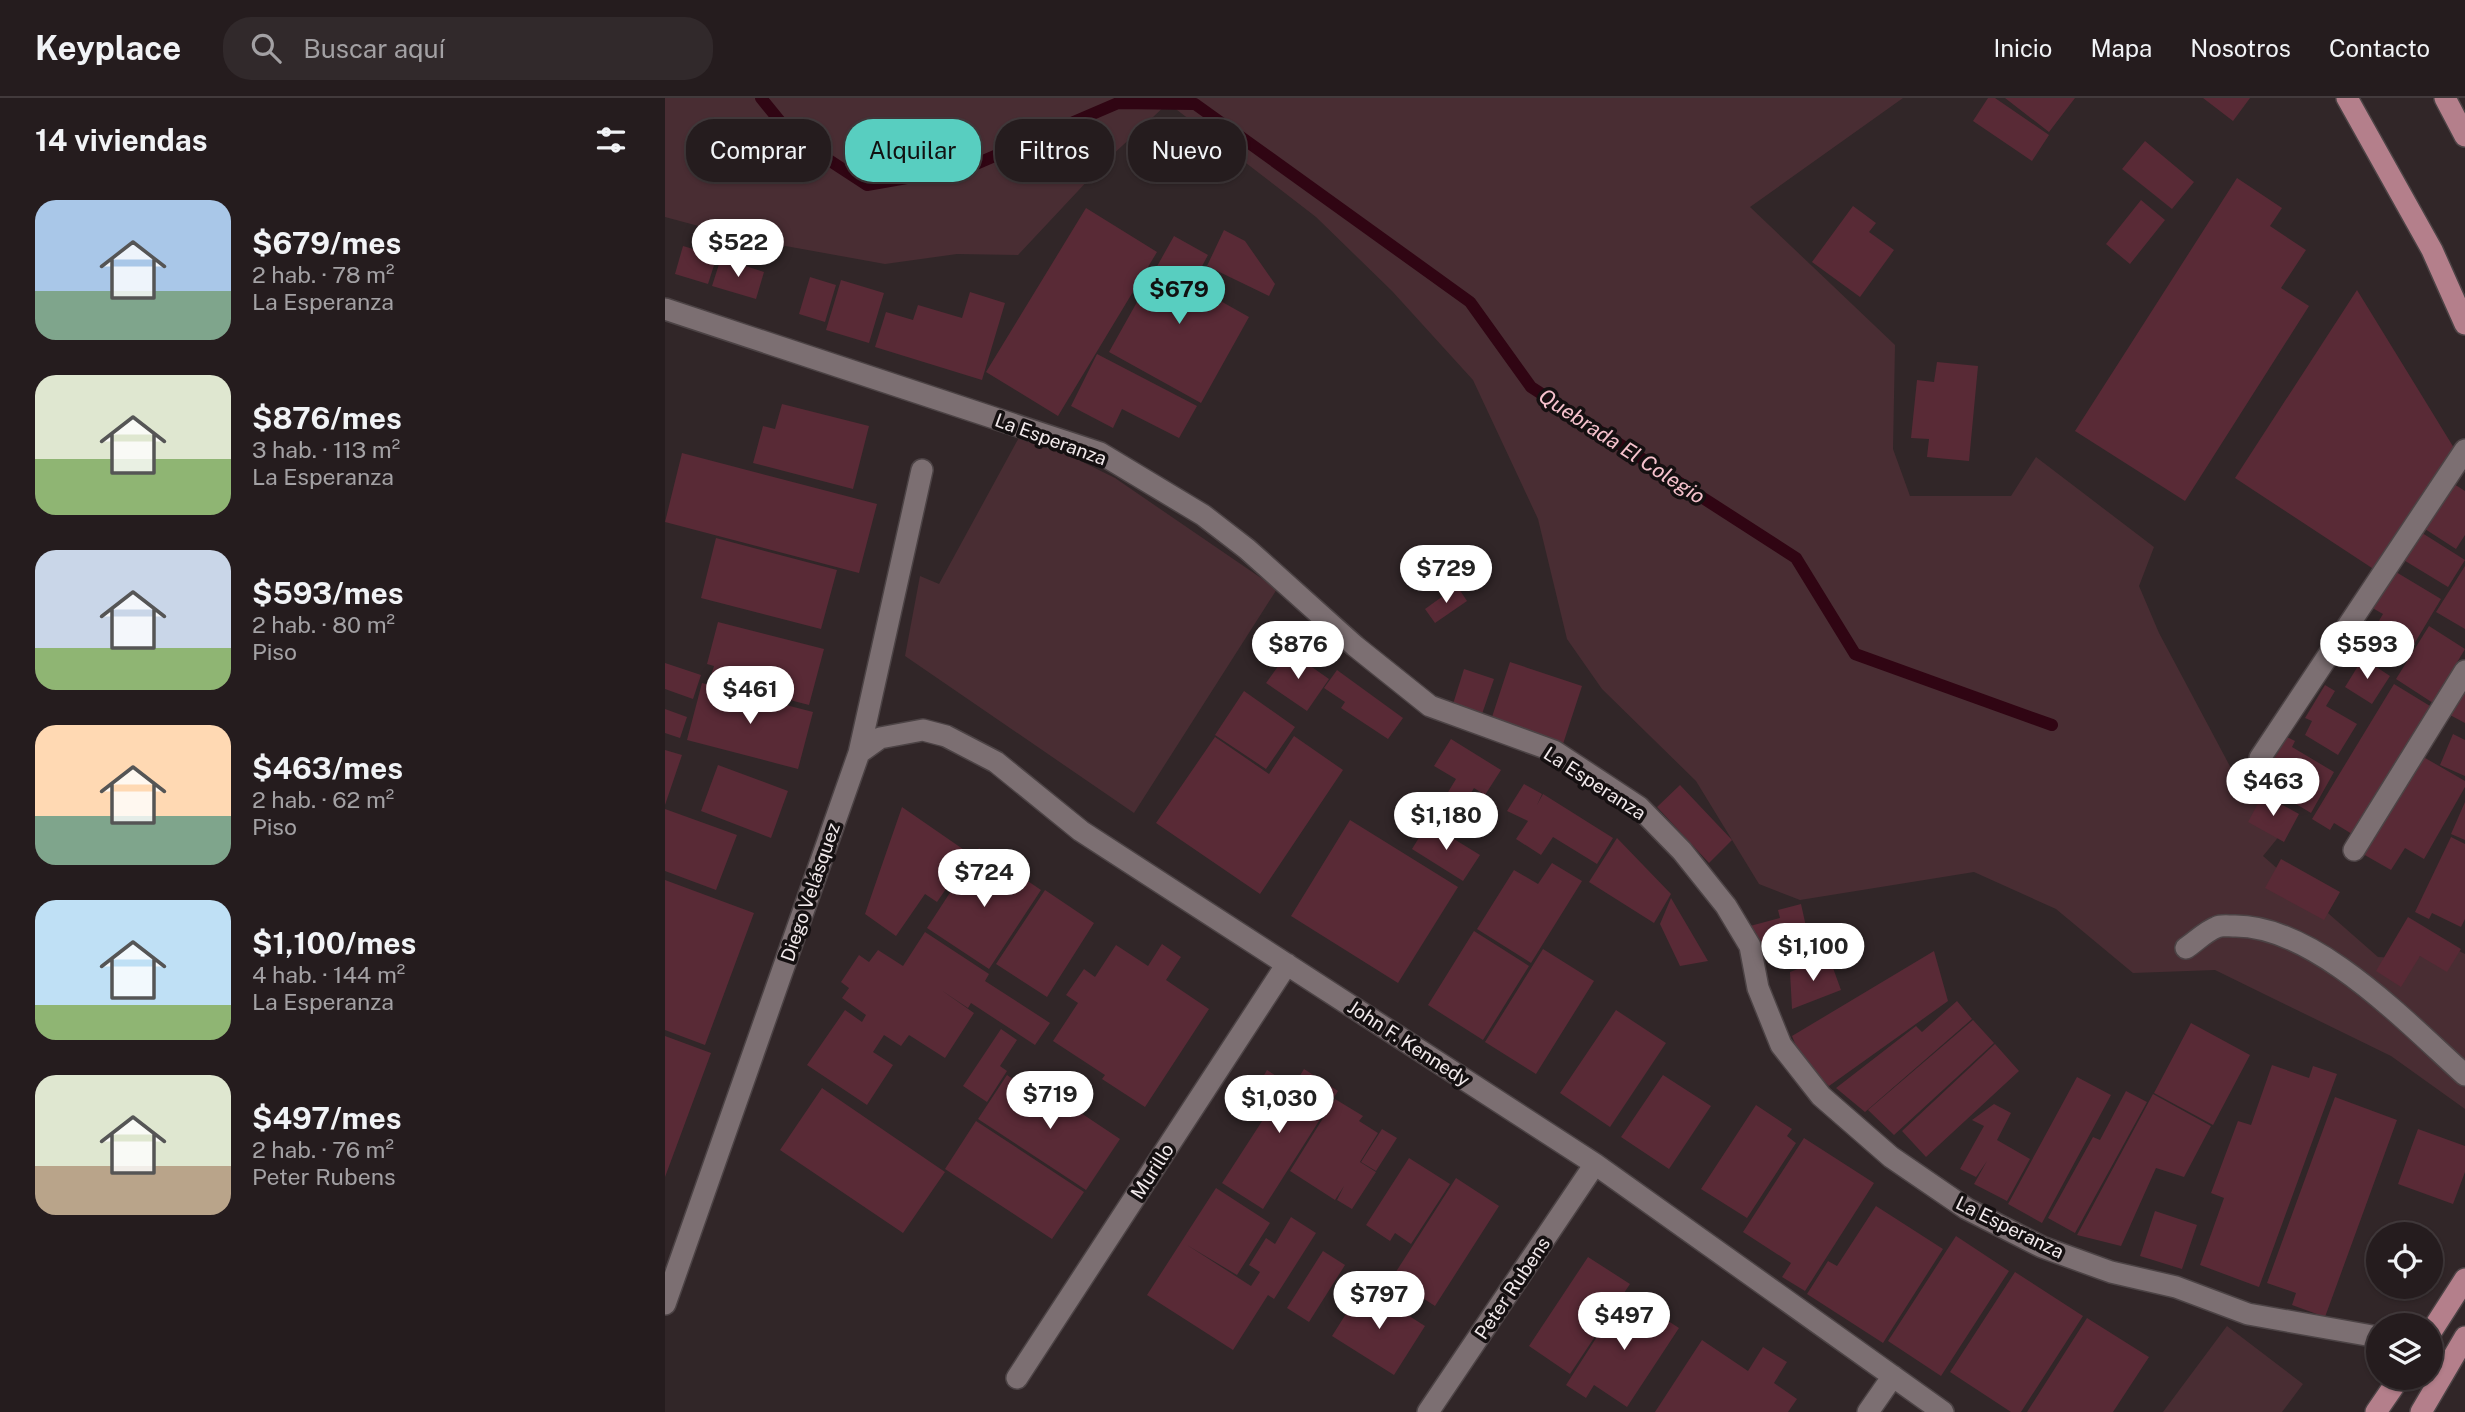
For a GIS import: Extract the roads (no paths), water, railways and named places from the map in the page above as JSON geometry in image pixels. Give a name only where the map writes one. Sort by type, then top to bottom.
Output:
[{"type":"main road","points":[[2347,98],[2432,250],[2465,324]]},
{"type":"main road","points":[[2445,98],[2465,136]]},
{"type":"main road","points":[[2443,1313],[2465,1279]]},
{"type":"main road","points":[[2421,1412],[2465,1337]]},
{"type":"main road","points":[[2376,1412],[2391,1390]]},
{"type":"street","name":"La Esperanza","points":[[665,309],[1100,453],[1203,515],[1247,549],[1355,646],[1430,706],[1554,751],[1639,807],[1682,852],[1726,906],[1750,946],[1758,988],[1781,1045],[1821,1096],[1891,1157],[1968,1209],[2042,1247],[2111,1272],[2176,1287],[2248,1314],[2366,1335]]},
{"type":"street","points":[[2260,758],[2465,450]]},
{"type":"street","name":"Diego Velásquez","points":[[665,1304],[859,752],[922,470]]},
{"type":"street","points":[[2354,849],[2465,671]]},
{"type":"street","name":"John F. Kennedy","points":[[859,752],[880,738],[923,730],[946,736],[996,762],[1081,831],[1595,1164],[1943,1412]]},
{"type":"street","points":[[2186,948],[2217,926],[2251,925],[2299,942],[2312,948],[2388,1005],[2465,1075]]},
{"type":"street","name":"Murillo","points":[[1017,1378],[1287,964]]},
{"type":"street","name":"Peter Rubens","points":[[1428,1412],[1595,1164]]},
{"type":"street","points":[[1868,1412],[1893,1376]]},
{"type":"waterway","name":"Quebrada El Colegio","points":[[761,98],[792,136],[867,185],[969,167],[1118,103],[1195,104],[1470,302],[1531,387],[1796,558],[1855,654],[2052,725]]}]
